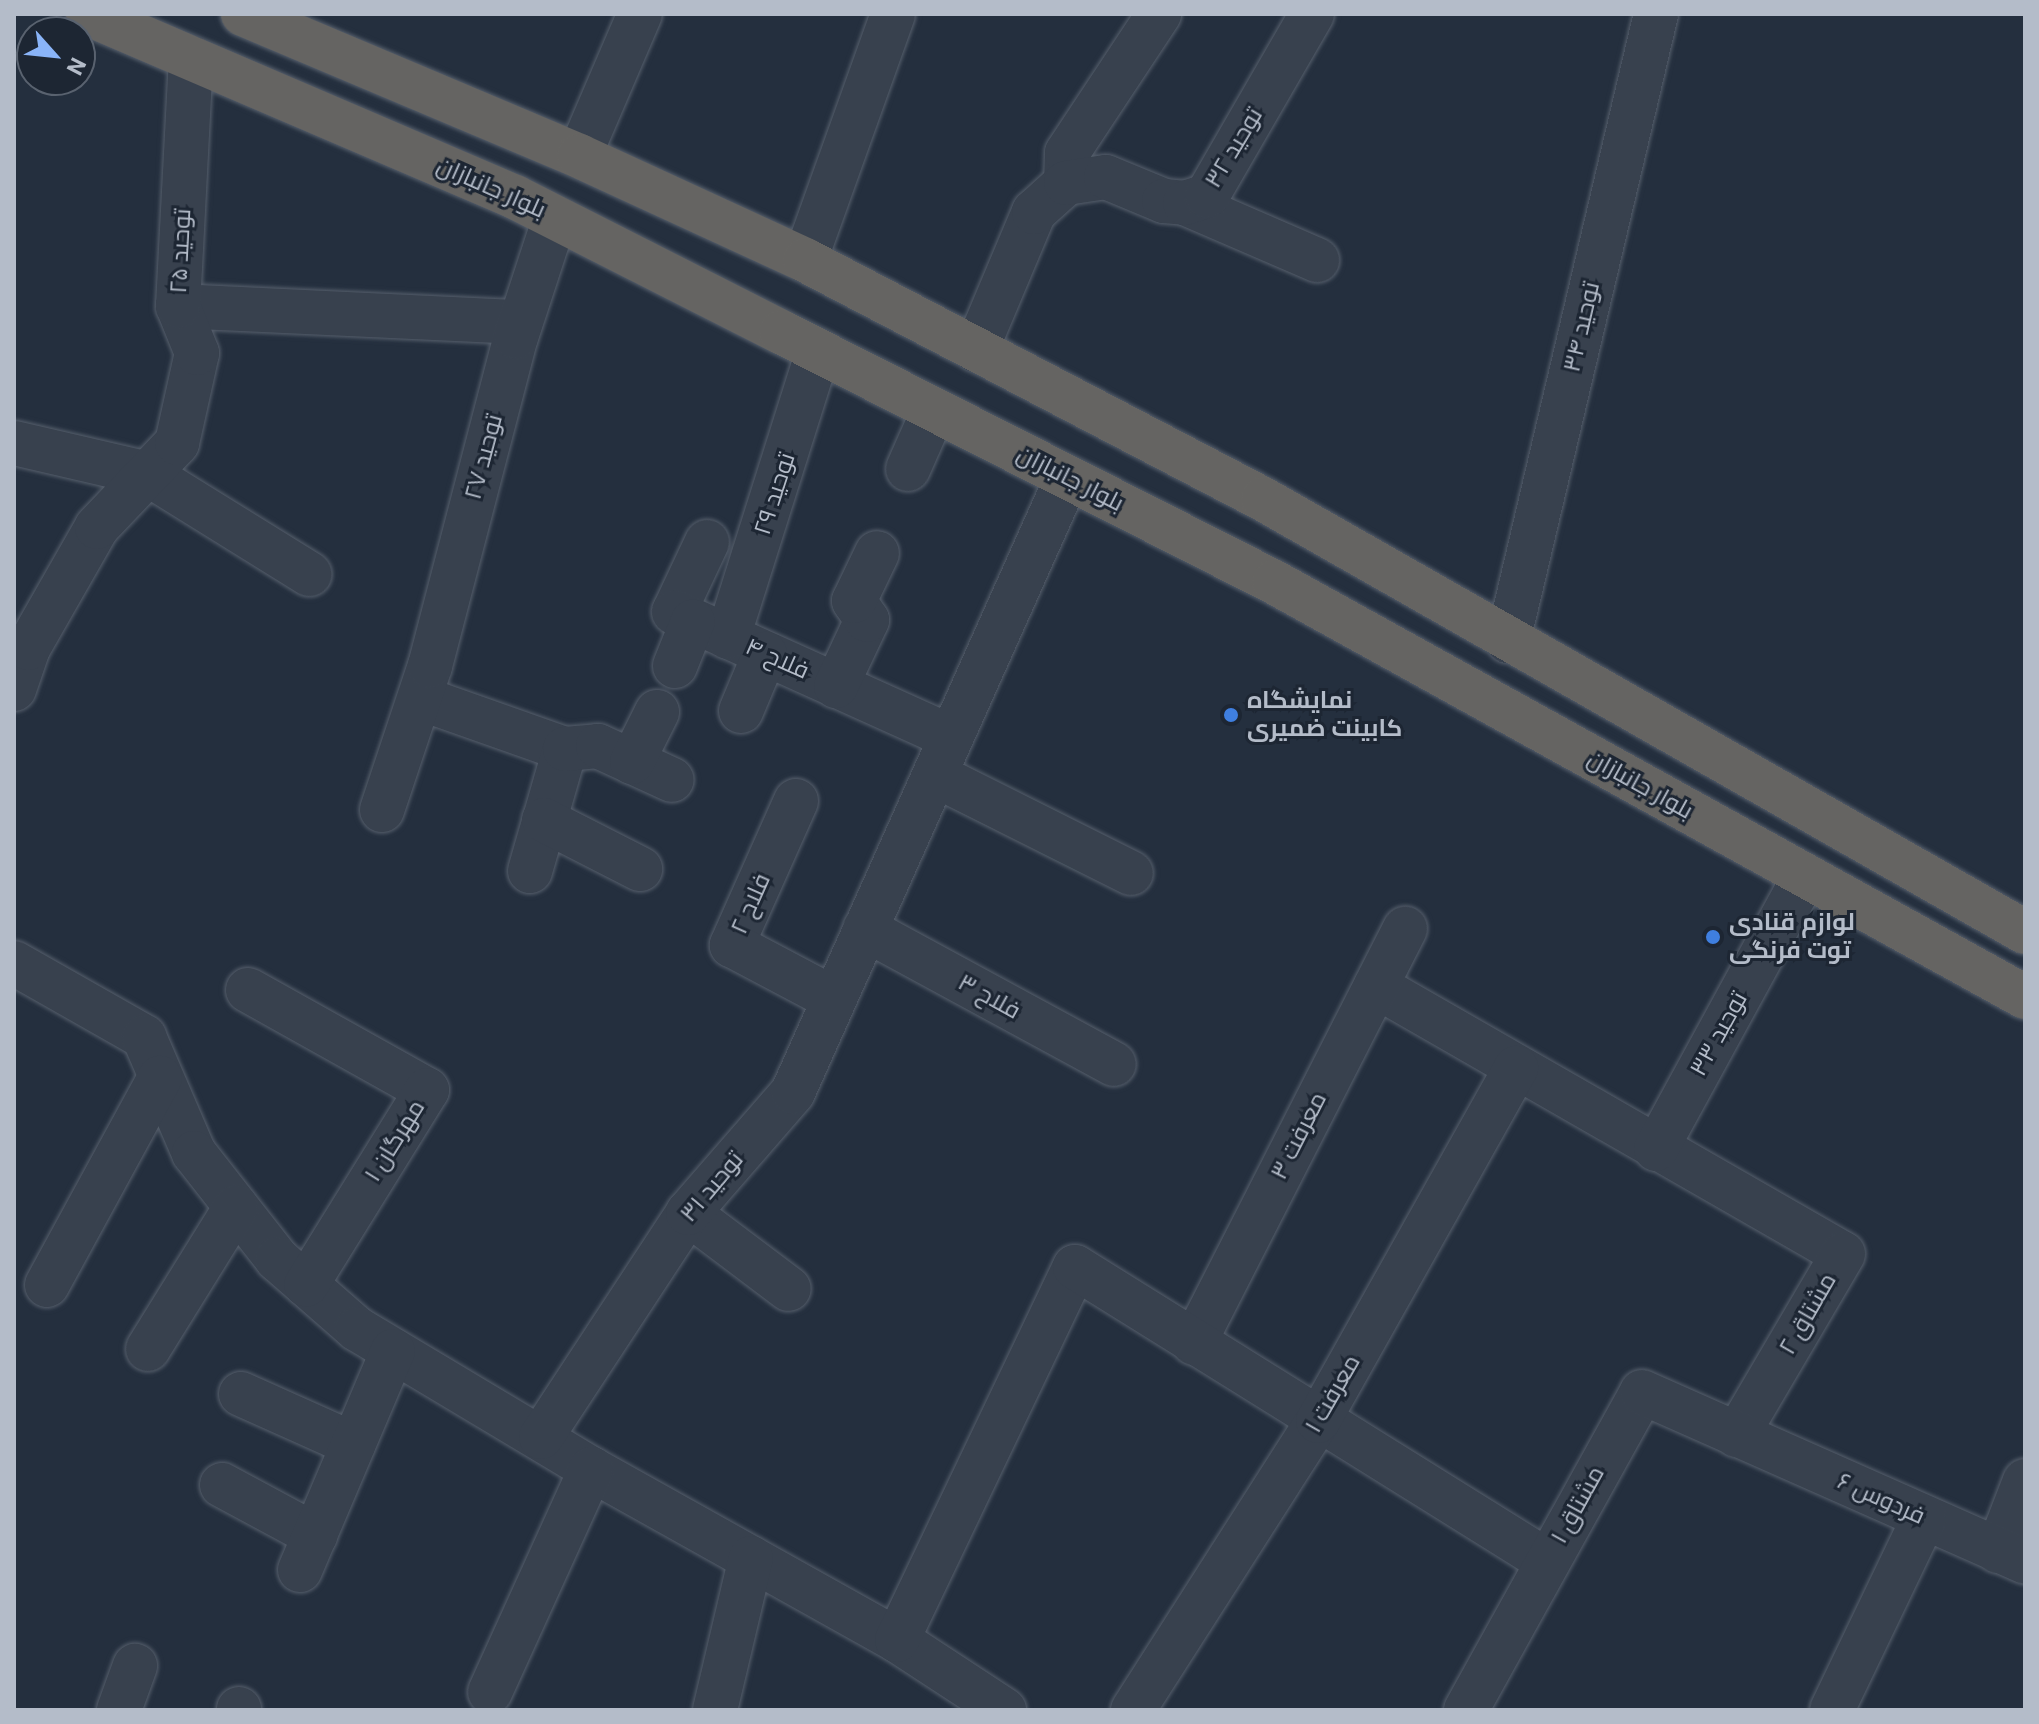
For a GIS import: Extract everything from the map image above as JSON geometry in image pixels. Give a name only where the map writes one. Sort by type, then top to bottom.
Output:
[{"type":"highway","name":"بلوار جانبازان","points":[[88,14],[555,218],[1274,582],[2025,997]]},
{"type":"highway","points":[[243,14],[579,156],[805,260],[1263,499],[1508,641],[2025,932]]},
{"type":"street","points":[[579,156],[640,14]]},
{"type":"street","points":[[805,260],[893,14]]},
{"type":"street","points":[[976,350],[1034,212],[1066,183],[1067,153],[1159,14]]},
{"type":"street","name":"توحید ۳۲","points":[[1066,183],[1106,177],[1164,201],[1185,203],[1207,196],[1312,14]]},
{"type":"street","name":"توحید ۳۴","points":[[1508,641],[1656,14]]},
{"type":"street","name":"توحید ۲۵","points":[[14,689],[28,648],[97,527],[177,443],[197,353],[178,306],[191,58]]},
{"type":"street","points":[[1185,203],[1317,260]]},
{"type":"street","name":"توحید ۲۷","points":[[382,810],[420,698],[520,322],[555,218]]},
{"type":"street","points":[[178,306],[520,322]]},
{"type":"street","name":"توحید ۲۹","points":[[729,637],[818,351]]},
{"type":"street","points":[[908,469],[934,410]]},
{"type":"street","points":[[14,443],[148,474],[309,574]]},
{"type":"street","name":"توحید ۳۱","points":[[541,1437],[688,1213],[793,1092],[1067,478]]},
{"type":"street","points":[[707,542],[674,612],[729,637]]},
{"type":"street","points":[[836,686],[867,620],[854,601],[877,553]]},
{"type":"street","points":[[675,666],[729,637]]},
{"type":"street","points":[[729,637],[741,711]]},
{"type":"street","name":"فلاح ۴","points":[[729,637],[836,686],[1131,873]]},
{"type":"street","points":[[420,698],[565,749],[598,746],[672,780]]},
{"type":"street","points":[[632,762],[657,712]]},
{"type":"street","points":[[530,871],[565,749]]},
{"type":"street","name":"فلاح ۲","points":[[796,801],[732,945],[834,999]]},
{"type":"street","points":[[544,820],[640,869]]},
{"type":"street","name":"توحید ۳۳","points":[[1656,1149],[1805,876]]},
{"type":"street","name":"فلاح ۳","points":[[865,929],[1114,1064]]},
{"type":"street","name":"معرفت ۳","points":[[1194,1343],[1405,929]]},
{"type":"street","points":[[14,963],[144,1037],[194,1153],[277,1259],[357,1329],[591,1469],[897,1640],[1004,1710]]},
{"type":"street","points":[[1376,986],[1656,1149]]},
{"type":"street","name":"مهرگان ۱","points":[[248,990],[427,1090],[306,1285]]},
{"type":"street","name":"معرفت ۱","points":[[1133,1710],[1318,1421],[1516,1068]]},
{"type":"street","points":[[47,1285],[160,1078]]},
{"type":"street","name":"مشتاق ۲","points":[[1656,1149],[1843,1254],[1737,1435]]},
{"type":"street","points":[[148,1349],[236,1207]]},
{"type":"street","points":[[688,1213],[789,1289]]},
{"type":"street","points":[[897,1640],[1075,1267],[1547,1561]]},
{"type":"street","points":[[222,1485],[307,1552],[393,1351]]},
{"type":"street","name":"مشتاق ۱","points":[[1466,1710],[1642,1392],[1737,1435]]},
{"type":"street","points":[[241,1394],[353,1444]]},
{"type":"street","name":"فردوس ۶","points":[[1737,1435],[2012,1556]]},
{"type":"street","points":[[490,1692],[591,1469]]},
{"type":"street","points":[[2012,1556],[2025,1481]]},
{"type":"street","points":[[1832,1710],[1924,1518]]},
{"type":"street","points":[[715,1710],[751,1558]]},
{"type":"street","points":[[119,1710],[135,1666]]},
{"type":"place","name":"نمایشگاه کابینت ضمیری","points":[[1231,715]]},
{"type":"place","name":"لوازم قنادی توت فرنگی","points":[[1713,937]]}]
